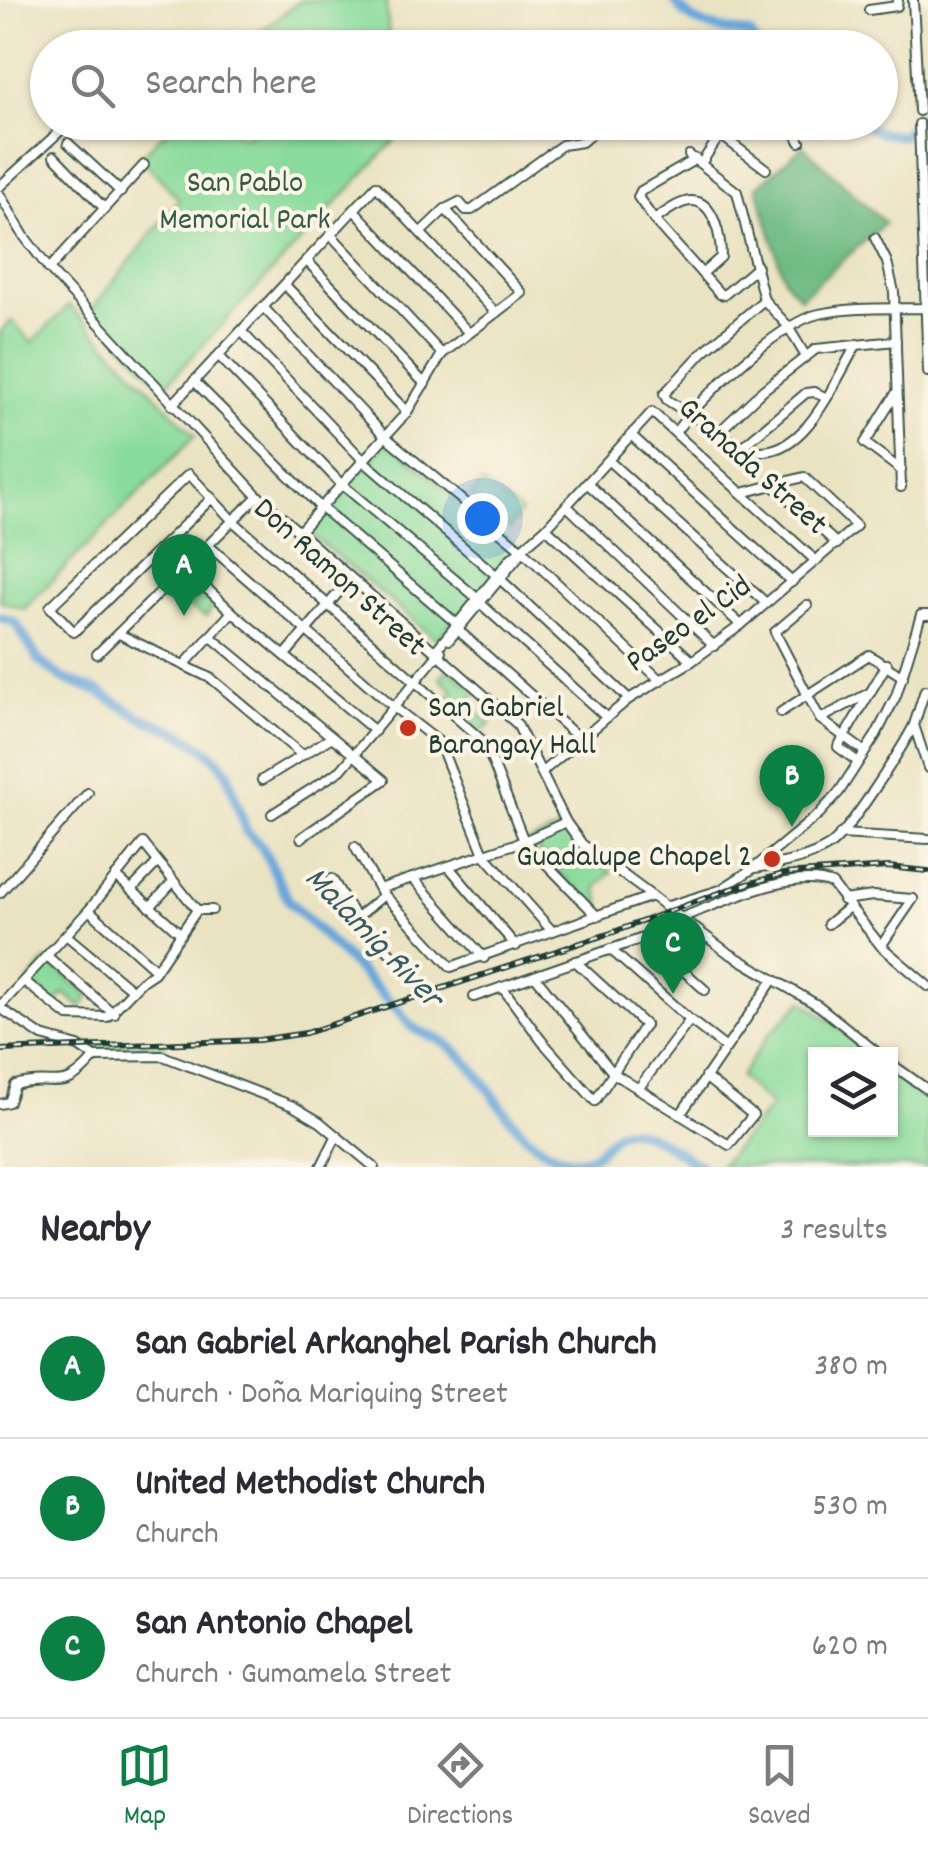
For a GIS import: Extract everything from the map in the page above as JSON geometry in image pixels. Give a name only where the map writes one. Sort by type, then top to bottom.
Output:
[{"type":"street","points":[[869,10],[897,6],[898,0]]},
{"type":"street","points":[[913,0],[918,111]]},
{"type":"street","points":[[918,124],[928,372]]},
{"type":"street","points":[[0,186],[50,140]]},
{"type":"street","points":[[421,232],[459,202],[466,210],[472,210],[566,142],[584,140]]},
{"type":"street","points":[[715,140],[696,158],[638,197],[654,220],[724,295],[757,267]]},
{"type":"street","points":[[725,140],[766,169]]},
{"type":"street","points":[[68,144],[121,192]]},
{"type":"street","points":[[54,156],[105,209]]},
{"type":"street","points":[[696,158],[737,192],[764,300],[787,325],[805,355]]},
{"type":"street","points":[[49,269],[144,165]]},
{"type":"street","points":[[172,405],[376,186],[496,313]]},
{"type":"street","points":[[0,195],[49,269],[258,496],[517,724],[566,822],[582,844],[683,920],[819,1006],[870,1047]]},
{"type":"street","points":[[654,220],[690,200],[707,209],[715,225],[721,257],[703,273]]},
{"type":"street","points":[[354,210],[469,333]]},
{"type":"street","points":[[298,533],[407,412],[442,354],[522,293],[445,210]]},
{"type":"street","points":[[331,235],[442,354]]},
{"type":"street","points":[[875,238],[890,272],[895,309],[901,487]]},
{"type":"street","points":[[306,260],[424,384]]},
{"type":"street","points":[[284,284],[407,412]]},
{"type":"street","points":[[764,300],[667,388],[667,400],[742,448],[754,452],[791,444],[816,415],[857,344]]},
{"type":"street","points":[[264,307],[386,437],[523,549],[660,680]]},
{"type":"street","points":[[676,430],[787,325],[820,314],[927,308]]},
{"type":"street","points":[[242,332],[365,462],[498,577],[629,699]]},
{"type":"street","points":[[719,432],[805,355],[829,346],[896,341]]},
{"type":"street","points":[[218,356],[343,486],[606,717]]},
{"type":"street","points":[[194,382],[322,508],[582,740]]},
{"type":"street","points":[[896,392],[865,443],[901,470]]},
{"type":"street","points":[[742,448],[806,393],[825,397]]},
{"type":"street","name":"Granada Street","points":[[632,435],[652,412],[816,561]]},
{"type":"street","points":[[272,814],[334,776],[354,756],[498,577],[632,435],[792,582]]},
{"type":"street","points":[[608,461],[766,603]]},
{"type":"street","name":"Don Ramon Street","points":[[212,498],[74,632],[50,607],[189,474],[212,498],[233,521],[485,742],[524,841]]},
{"type":"street","name":"Paseo el Cid","points":[[542,772],[629,699],[692,662],[741,625],[856,526],[804,476],[773,485]]},
{"type":"street","points":[[588,483],[741,625]]},
{"type":"street","points":[[742,493],[773,485],[837,544]]},
{"type":"street","points":[[96,654],[258,496]]},
{"type":"street","points":[[566,506],[714,646]]},
{"type":"street","points":[[546,528],[692,662]]},
{"type":"street","points":[[210,546],[395,708],[440,742],[484,854],[552,931]]},
{"type":"street","points":[[186,569],[376,731]]},
{"type":"street","points":[[286,654],[350,579]]},
{"type":"street","points":[[807,606],[775,632],[820,719],[865,752]]},
{"type":"street","points":[[186,664],[232,612]]},
{"type":"street","points":[[668,909],[720,890],[754,868],[819,814],[839,792],[865,752],[903,677],[922,615],[928,615]]},
{"type":"street","points":[[119,634],[217,682],[302,755]]},
{"type":"street","points":[[210,636],[384,780],[301,838]]},
{"type":"street","points":[[781,712],[869,655],[903,677]]},
{"type":"street","points":[[858,762],[838,748],[887,664]]},
{"type":"street","points":[[754,868],[828,847],[898,754],[926,690]]},
{"type":"street","points":[[820,719],[871,692]]},
{"type":"street","points":[[914,724],[928,768]]},
{"type":"street","points":[[262,780],[332,736]]},
{"type":"street","points":[[0,893],[88,793]]},
{"type":"street","points":[[356,918],[382,892],[566,822]]},
{"type":"street","points":[[840,834],[928,839]]},
{"type":"street","points":[[524,841],[598,916]]},
{"type":"street","points":[[212,910],[196,910],[143,843],[89,910],[0,1007],[42,1036],[78,1046],[95,1057],[154,1055],[301,1110],[374,1167]]},
{"type":"street","points":[[356,847],[382,892],[447,965],[484,958],[652,896]]},
{"type":"street","points":[[131,890],[157,863]]},
{"type":"street","points":[[448,867],[516,946]]},
{"type":"street","points":[[116,876],[181,934]]},
{"type":"street","points":[[414,878],[484,958]]},
{"type":"street","points":[[332,879],[356,918],[398,961]]},
{"type":"street","points":[[474,997],[646,937],[788,881],[820,880],[832,884],[881,946],[928,986]]},
{"type":"street","points":[[150,907],[172,883]]},
{"type":"street","points":[[828,924],[846,904],[873,896],[913,899],[881,946]]},
{"type":"street","points":[[89,910],[156,970]]},
{"type":"street","points":[[24,981],[73,1018],[98,1019],[114,1014],[132,990],[156,970],[196,910]]},
{"type":"street","points":[[66,935],[132,990]]},
{"type":"street","points":[[646,937],[706,990]]},
{"type":"street","points":[[610,948],[726,1048]]},
{"type":"street","points":[[47,956],[114,1014]]},
{"type":"street","points":[[502,987],[584,1093],[595,1101],[645,1024],[575,960]]},
{"type":"street","points":[[535,976],[612,1073],[729,1145],[754,1115],[705,1077]]},
{"type":"street","points":[[680,1115],[773,980]]},
{"type":"street","points":[[638,1088],[690,1020]]},
{"type":"street","points":[[0,1104],[8,1102],[15,1084],[70,1081],[95,1057]]},
{"type":"street","points":[[898,1069],[928,1090]]},
{"type":"street","points":[[321,1167],[336,1137]]},
{"type":"street","points":[[350,1167],[357,1154]]},
{"type":"green space","points":[[301,0],[386,0],[389,30],[262,30]]},
{"type":"green space","name":"San Pablo Memorial Park","points":[[157,140],[395,140],[163,388],[91,310],[179,199],[140,157]]},
{"type":"green space","points":[[803,146],[885,223],[800,298],[784,279],[757,187]]},
{"type":"green space","points":[[69,305],[195,436],[24,609],[0,601],[0,332],[12,321],[32,343]]},
{"type":"green space","points":[[388,441],[517,549],[437,640],[307,531]]},
{"type":"green space","points":[[482,483],[521,512],[509,529],[471,497]]},
{"type":"green space","points":[[187,573],[217,601],[206,617],[189,607],[193,601],[176,583]]},
{"type":"green space","points":[[448,669],[477,692],[468,705],[491,724],[482,731],[445,701],[454,690],[440,678]]},
{"type":"green space","points":[[561,828],[611,872],[597,887],[602,909],[599,911],[529,842]]},
{"type":"green space","points":[[47,960],[89,997],[81,1007],[64,993],[55,1004],[29,981]]},
{"type":"green space","points":[[803,1001],[865,1047],[808,1047],[808,1137],[898,1137],[898,1073],[928,1096],[928,1167],[720,1166],[771,1106],[740,1077],[768,1035]]},
{"type":"green space","points":[[164,1042],[164,1052],[88,1051],[86,1044]]},
{"type":"waterway","points":[[674,0],[689,17],[724,30]]},
{"type":"waterway","points":[[898,135],[928,112]]},
{"type":"waterway","name":"Malamig River","points":[[0,617],[15,622],[39,661],[62,678],[97,691],[211,753],[227,772],[246,831],[262,847],[289,901],[411,1026],[441,1040],[464,1059],[531,1140],[548,1152],[579,1160],[596,1154],[619,1132],[635,1131],[701,1167]]},
{"type":"railway","points":[[0,1050],[259,1040],[306,1033],[783,874],[888,867],[928,871]]},
{"type":"place","name":"San Gabriel Arkanghel Parish Church","points":[[184,616]]},
{"type":"place","name":"San Gabriel Barangay Hall","points":[[408,728]]},
{"type":"place","name":"United Methodist Church","points":[[792,827]]},
{"type":"place","name":"Guadalupe Chapel 2","points":[[772,859]]},
{"type":"place","name":"San Antonio Chapel","points":[[673,994]]}]
